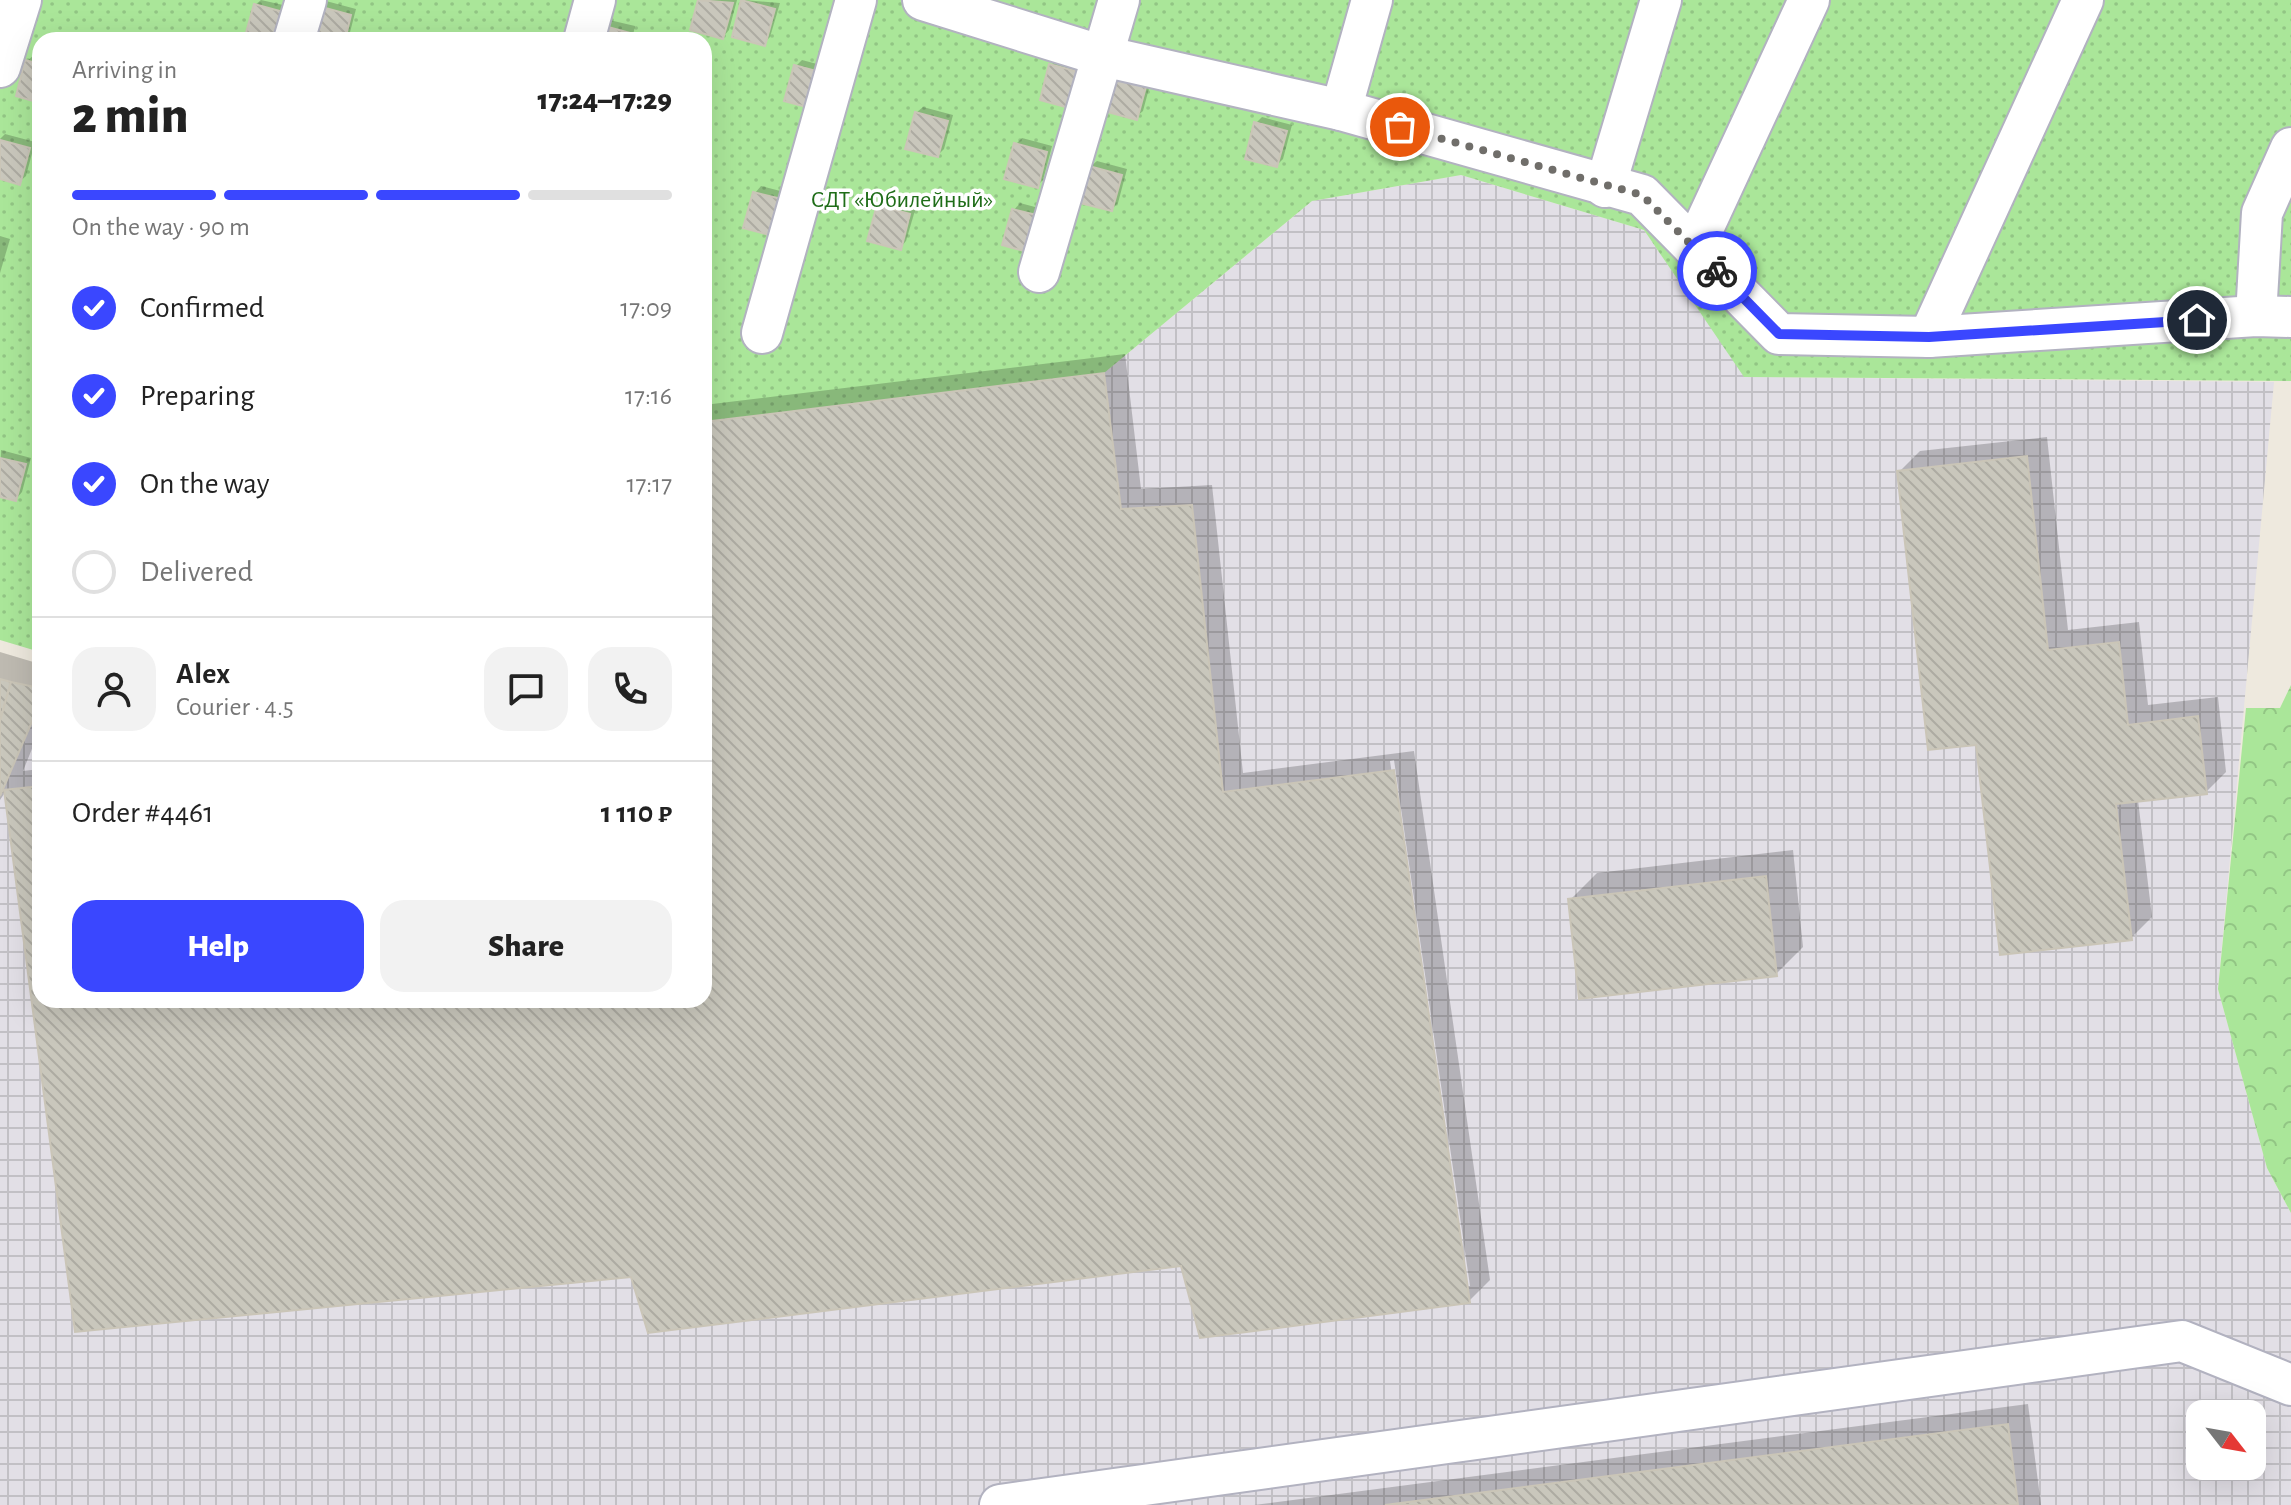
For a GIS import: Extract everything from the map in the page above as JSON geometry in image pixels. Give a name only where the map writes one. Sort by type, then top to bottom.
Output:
[{"type":"street","points":[[0,67],[21,0]]},
{"type":"street","points":[[296,32],[306,0]]},
{"type":"street","points":[[586,32],[595,0]]},
{"type":"street","points":[[762,333],[856,0]]},
{"type":"street","points":[[923,0],[1103,56],[1341,110],[1642,195],[1779,334],[1929,337],[2274,316],[2262,213],[2291,148]]},
{"type":"street","points":[[1039,272],[1119,0]]},
{"type":"street","points":[[1341,110],[1372,0]]},
{"type":"street","points":[[1605,187],[1661,0]]},
{"type":"street","points":[[1694,248],[1809,0]]},
{"type":"street","points":[[1929,337],[2083,0]]},
{"type":"street","points":[[1000,1505],[2182,1341],[2291,1385]]},
{"type":"shaded area","points":[[1461,175],[1644,230],[1745,377],[2274,382],[2218,989],[2267,1168],[2291,1213],[2291,1505],[0,1505],[0,796],[32,722],[32,1008],[712,1008],[712,421],[1104,373],[1312,201]]},
{"type":"green space","name":"СДТ «Юбилейный»","points":[[0,0],[2291,0],[2291,381],[1744,377],[1644,230],[1461,175],[1312,201],[1104,373],[712,421],[712,32],[32,32],[32,650],[0,640]]},
{"type":"green space","points":[[2291,685],[2291,1213],[2267,1168],[2218,989],[2246,708],[2280,708]]},
{"type":"building","points":[[698,0],[733,3],[723,39],[712,36],[712,32],[690,30]]},
{"type":"building","points":[[741,0],[775,9],[765,46],[732,37]]},
{"type":"building","points":[[254,4],[287,13],[282,32],[246,32]]},
{"type":"building","points":[[318,6],[351,15],[347,32],[311,32]]},
{"type":"building","points":[[597,24],[626,32],[595,32]]},
{"type":"building","points":[[25,60],[32,62],[32,101],[16,96]]},
{"type":"building","points":[[1049,64],[1083,73],[1073,109],[1040,100]]},
{"type":"building","points":[[794,65],[827,74],[818,110],[784,101]]},
{"type":"building","points":[[1113,75],[1147,83],[1137,120],[1104,111]]},
{"type":"building","points":[[915,112],[948,121],[938,157],[905,149]]},
{"type":"building","points":[[1254,122],[1287,131],[1277,167],[1245,159]]},
{"type":"building","points":[[0,140],[30,148],[20,185],[0,179]]},
{"type":"building","points":[[1014,143],[1047,152],[1038,188],[1004,179]]},
{"type":"building","points":[[1089,166],[1122,175],[1112,211],[1080,203]]},
{"type":"building","points":[[753,192],[786,200],[777,237],[743,228]]},
{"type":"building","points":[[877,205],[910,214],[901,250],[867,241]]},
{"type":"building","points":[[1012,209],[1045,217],[1035,254],[1002,245]]},
{"type":"building","points":[[1104,373],[1121,509],[1192,505],[1223,792],[1394,770],[1470,1303],[1200,1338],[1181,1266],[648,1333],[631,1277],[75,1332],[33,1008],[712,1008],[712,421]]},
{"type":"building","points":[[2027,456],[2048,650],[2119,642],[2128,725],[2198,716],[2207,794],[2116,804],[2132,940],[2000,955],[1976,745],[1928,750],[1897,471]]},
{"type":"building","points":[[0,458],[26,464],[16,501],[0,497]]},
{"type":"building","points":[[0,679],[11,682],[0,721]]},
{"type":"building","points":[[11,682],[32,686],[32,722],[0,796],[0,721]]},
{"type":"building","points":[[32,787],[32,1004],[4,790]]},
{"type":"building","points":[[1766,876],[1777,976],[1579,999],[1568,899]]},
{"type":"building","points":[[2008,1424],[2018,1505],[1385,1505]]},
{"type":"way so far","points":[[1400,127],[1642,195],[1717,271]]},
{"type":"route","points":[[1717,271],[1779,334],[1929,337],[2197,320]]}]
